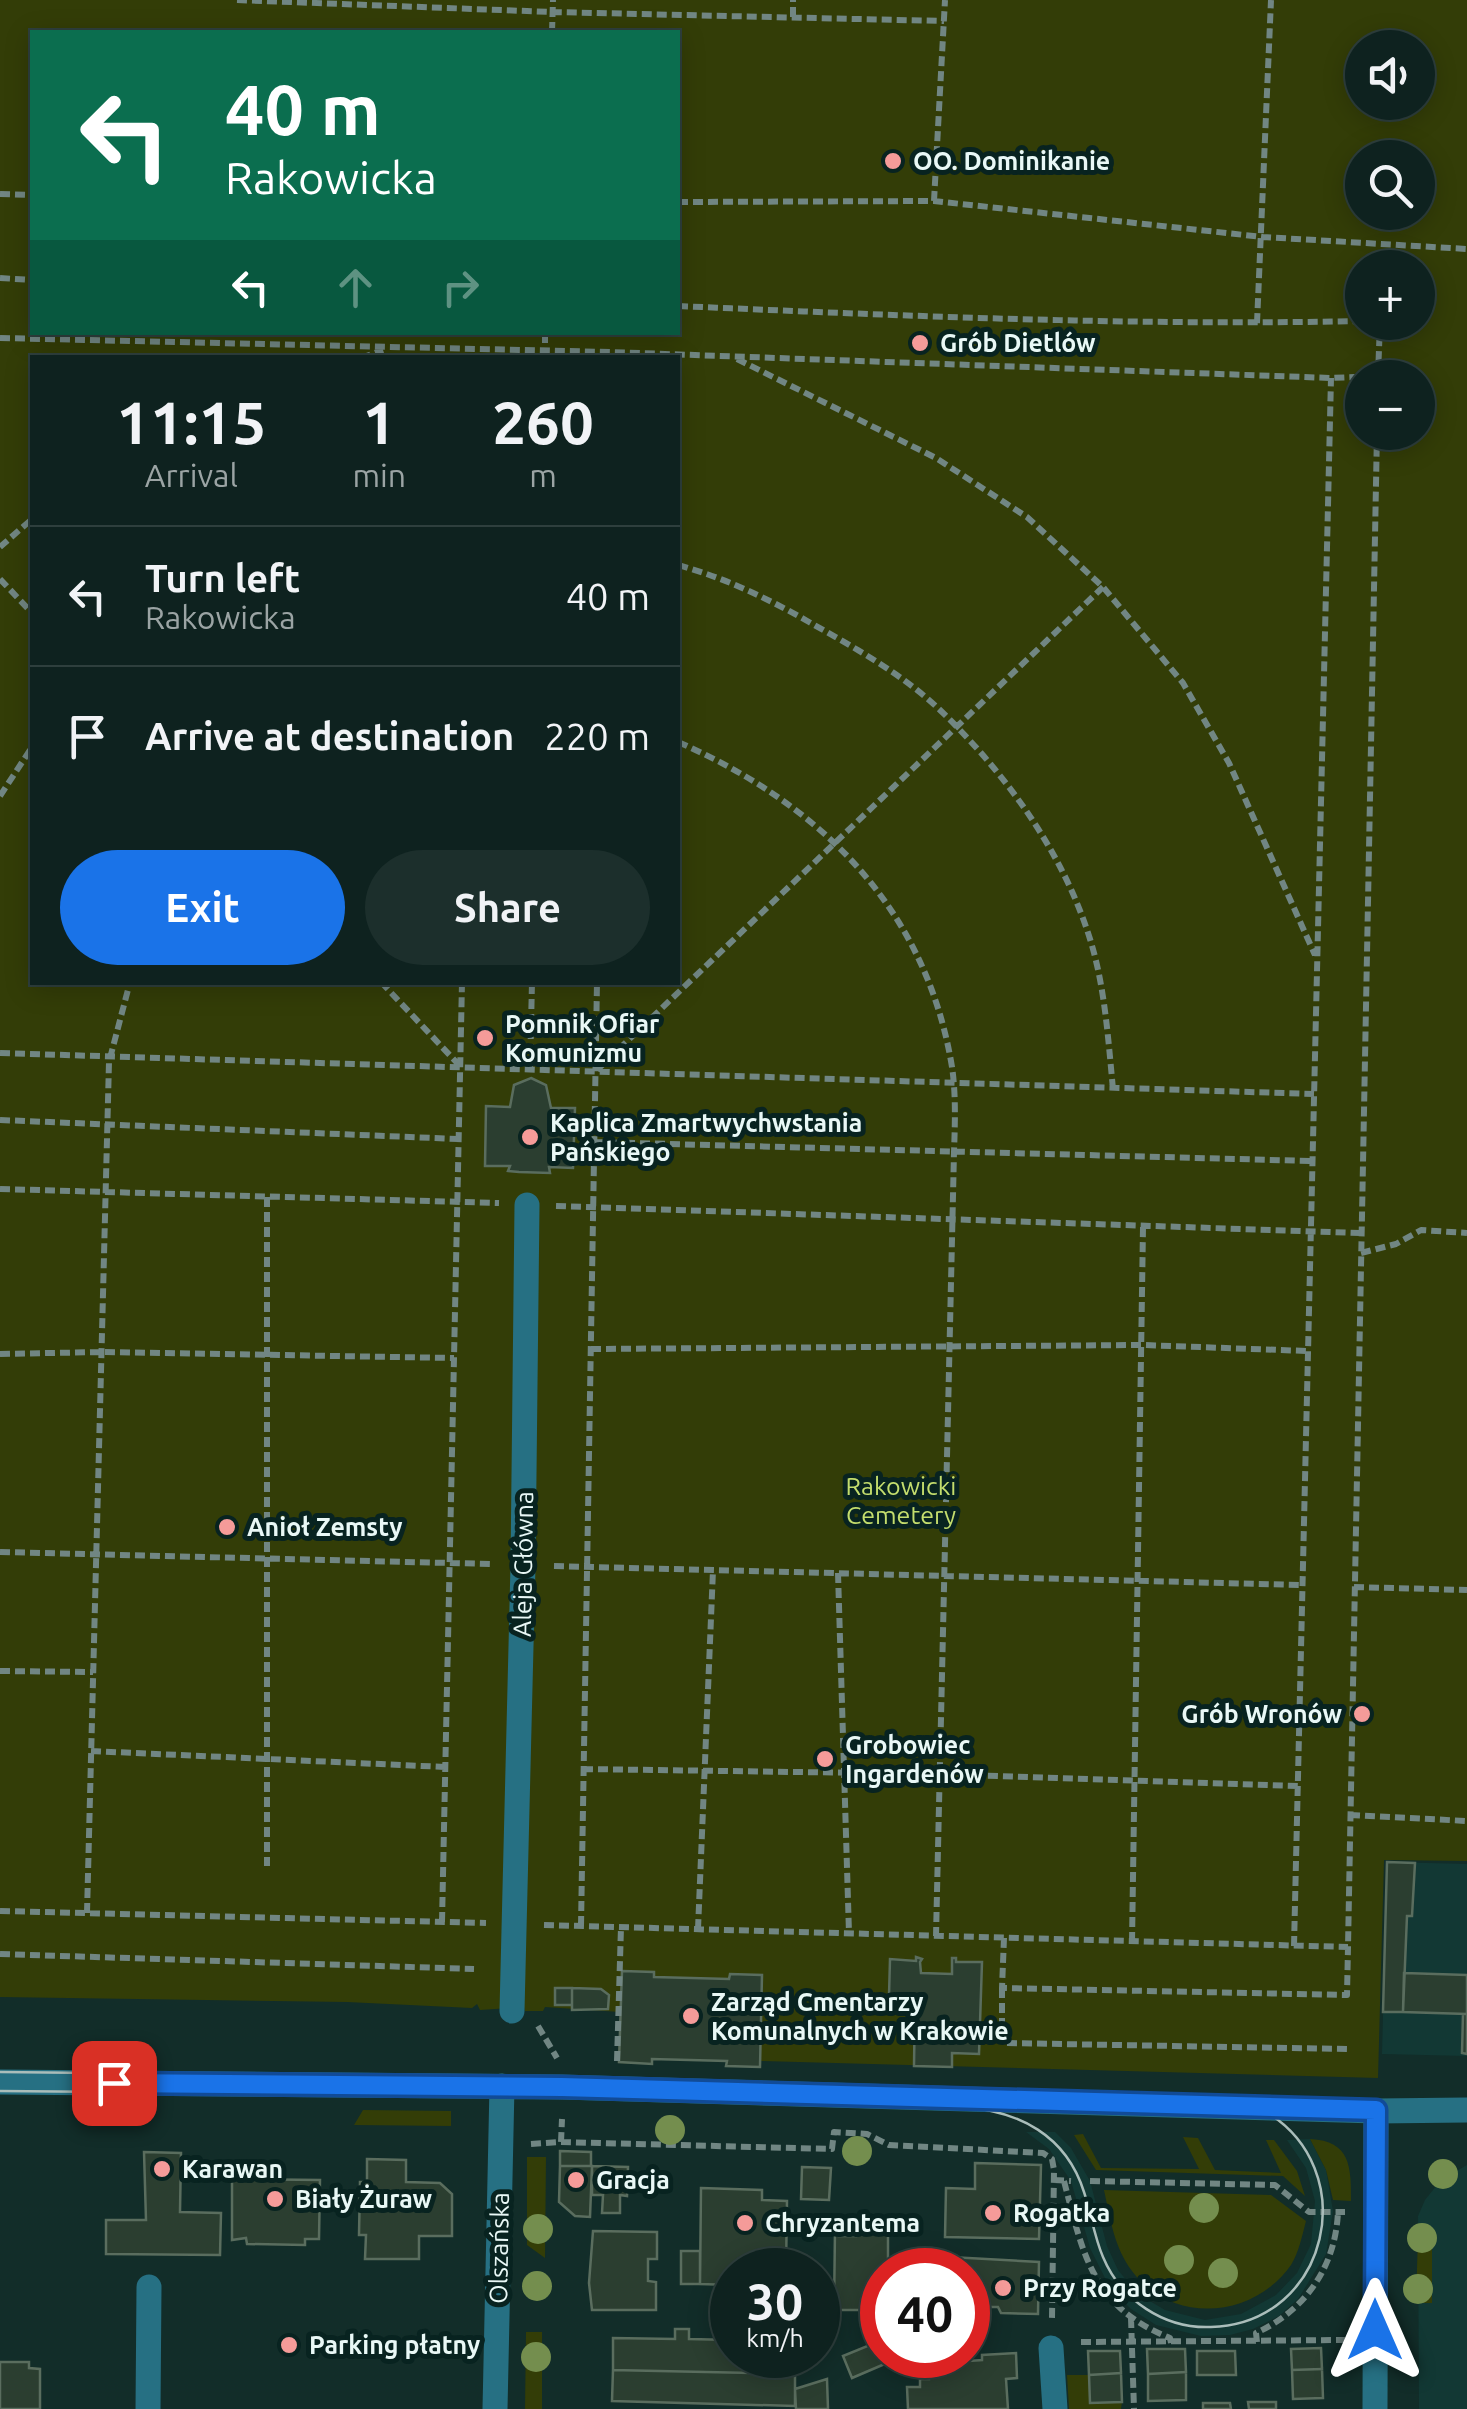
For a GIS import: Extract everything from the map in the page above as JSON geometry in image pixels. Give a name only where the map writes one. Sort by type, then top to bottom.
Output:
[{"type":"street","name":"Aleja Główna","points":[[512,2010],[528,1204]]},
{"type":"street","points":[[0,2082],[502,2086],[1467,2110]]},
{"type":"street","name":"Olszańska","points":[[495,2409],[502,2086]]},
{"type":"street","points":[[1376,2110],[1376,2409]]},
{"type":"street","points":[[148,2409],[149,2287]]},
{"type":"street","points":[[1051,2345],[1056,2409]]},
{"type":"path","points":[[237,0],[552,12],[944,20]]},
{"type":"path","points":[[552,30],[553,0]]},
{"type":"path","points":[[792,17],[793,0]]},
{"type":"path","points":[[934,202],[945,0]]},
{"type":"path","points":[[1258,323],[1271,0]]},
{"type":"path","points":[[0,194],[30,195]]},
{"type":"path","points":[[680,202],[934,202],[1263,237],[1467,248]]},
{"type":"path","points":[[0,278],[30,280]]},
{"type":"path","points":[[680,306],[931,318],[1345,321]]},
{"type":"path","points":[[0,338],[611,355]]},
{"type":"path","points":[[369,355],[388,348]]},
{"type":"path","points":[[680,356],[1345,378]]},
{"type":"path","points":[[731,357],[936,458],[1027,517],[1103,587],[1183,683],[1229,763],[1317,961]]},
{"type":"path","points":[[1294,1946],[1331,378]]},
{"type":"path","points":[[1002,1988],[1347,1995],[1377,450]]},
{"type":"path","points":[[0,547],[30,521]]},
{"type":"path","points":[[680,566],[718,576],[844,642],[941,711],[1002,776],[1034,822],[1089,936],[1102,986],[1113,1088]]},
{"type":"path","points":[[0,579],[30,611]]},
{"type":"path","points":[[596,1071],[1103,587]]},
{"type":"path","points":[[680,743],[719,760],[769,790],[860,869],[905,928],[931,989],[952,1068],[954,1152],[936,1936]]},
{"type":"path","points":[[0,796],[30,750]]},
{"type":"path","points":[[87,1913],[111,1056],[129,985]]},
{"type":"path","points":[[384,985],[460,1066]]},
{"type":"path","points":[[442,1922],[462,985]]},
{"type":"path","points":[[530,1068],[532,985]]},
{"type":"path","points":[[580,1926],[597,985]]},
{"type":"path","points":[[0,1053],[1314,1094]]},
{"type":"path","points":[[0,1120],[459,1139]]},
{"type":"path","points":[[594,1142],[1312,1161]]},
{"type":"path","points":[[0,1189],[1362,1232]]},
{"type":"path","points":[[266,1196],[268,1866]]},
{"type":"path","points":[[1132,1942],[1143,1226]]},
{"type":"path","points":[[1361,1253],[1396,1244],[1421,1230],[1467,1233]]},
{"type":"path","points":[[591,1349],[1143,1345],[1308,1350]]},
{"type":"path","points":[[0,1354],[454,1358]]},
{"type":"path","points":[[0,1552],[1302,1585]]},
{"type":"path","points":[[698,1929],[713,1570]]},
{"type":"path","points":[[838,1573],[849,1933]]},
{"type":"path","points":[[1354,1587],[1467,1590]]},
{"type":"path","points":[[0,1671],[93,1672]]},
{"type":"path","points":[[91,1752],[445,1767]]},
{"type":"path","points":[[584,1768],[1298,1786]]},
{"type":"path","points":[[1350,1815],[1467,1821]]},
{"type":"path","points":[[0,1911],[1348,1947]]},
{"type":"path","points":[[617,2064],[621,1927]]},
{"type":"path","points":[[1004,1938],[1002,2043],[1347,2049]]},
{"type":"path","points":[[0,1954],[474,1970]]},
{"type":"path","points":[[561,2142],[562,2119]]},
{"type":"path","points":[[524,2145],[561,2142],[832,2150],[834,2132],[867,2134],[889,2145],[1043,2153],[1054,2164],[1051,2345],[1344,2340]]},
{"type":"path","points":[[792,2148],[792,2158]]},
{"type":"path","points":[[964,2148],[964,2163]]},
{"type":"path","points":[[1054,2180],[1067,2181],[1088,2265],[1106,2294],[1130,2318],[1170,2338],[1170,2343]]},
{"type":"path","points":[[1090,2181],[1275,2185],[1308,2212],[1352,2212]]},
{"type":"path","points":[[1257,2342],[1256,2333],[1288,2315],[1303,2301],[1330,2258],[1338,2212]]},
{"type":"path","points":[[1330,2258],[1342,2258]]},
{"type":"path","points":[[1130,2318],[1134,2409]]},
{"type":"shaded area","points":[[1387,1862],[1467,1864],[1467,2056],[1382,2054]]},
{"type":"shaded area","points":[[1026,2132],[1055,2132],[1071,2148],[1090,2181],[1107,2246],[1118,2270],[1138,2294],[1165,2310],[1205,2320],[1241,2314],[1276,2295],[1297,2273],[1311,2244],[1315,2201],[1306,2168],[1287,2140],[1310,2139],[1326,2170],[1333,2211],[1326,2254],[1298,2299],[1279,2316],[1253,2329],[1201,2336],[1156,2325],[1131,2309],[1110,2288],[1090,2248],[1071,2181],[1049,2149]]},
{"type":"shaded area","points":[[1467,2165],[1467,2409],[1419,2409],[1418,2216],[1441,2180]]},
{"type":"green space","name":"Rakowicki Cemetery","points":[[0,0],[1467,0],[1467,1861],[1384,1860],[1378,2078],[761,2061],[760,2067],[726,2066],[726,2061],[653,2059],[652,2064],[618,2063],[620,2012],[545,2007],[543,2011],[525,2011],[524,2007],[480,2010],[477,2004],[472,2008],[347,2002],[0,1997]]},
{"type":"green space","points":[[363,2110],[451,2111],[451,2126],[354,2125]]},
{"type":"green space","points":[[1083,2134],[1101,2168],[1199,2169],[1183,2137],[1198,2138],[1215,2170],[1281,2173],[1266,2140],[1274,2140],[1297,2171],[1305,2196],[1283,2176],[1096,2170],[1074,2135]]},
{"type":"green space","points":[[1310,2139],[1334,2145],[1346,2158],[1351,2201],[1333,2200],[1326,2170]]},
{"type":"green space","points":[[527,2157],[546,2157],[545,2258],[527,2245]]},
{"type":"green space","points":[[1104,2190],[1271,2195],[1306,2221],[1294,2260],[1275,2283],[1235,2305],[1190,2307],[1168,2300],[1132,2271],[1117,2242]]},
{"type":"green space","points":[[1418,2235],[1432,2235],[1432,2303],[1416,2303]]},
{"type":"green space","points":[[526,2332],[542,2332],[542,2409],[525,2409]]},
{"type":"green space","points":[[1067,2375],[1089,2375],[1090,2402],[1122,2402],[1121,2409],[1069,2409]]},
{"type":"building","name":"Kaplica Zmartwychwstania Pańskiego","points":[[531,1078],[546,1085],[551,1108],[575,1108],[573,1168],[549,1167],[550,1173],[485,1166],[486,1106],[510,1107],[514,1085]]},
{"type":"building","points":[[1387,1862],[1415,1863],[1412,1916],[1407,1916],[1403,2012],[1383,2012]]},
{"type":"building","points":[[916,1957],[922,1959],[921,1973],[952,1974],[952,1958],[956,1962],[982,1962],[979,2054],[952,2053],[952,2067],[914,2066],[915,1997],[889,1996],[890,1959],[916,1961]]},
{"type":"building","name":"Zarząd Cmentarzy Komunalnych w Krakowie","points":[[622,1971],[654,1972],[654,1977],[729,1979],[730,1974],[762,1975],[760,2067],[726,2066],[727,2061],[619,2062]]},
{"type":"building","points":[[1404,1973],[1467,1975],[1467,2014],[1403,2012]]},
{"type":"building","points":[[555,1988],[572,1988],[572,2005],[555,2005]]},
{"type":"building","points":[[572,1988],[601,1989],[609,1995],[608,2009],[572,2010]]},
{"type":"building","points":[[1463,2014],[1467,2014],[1467,2054],[1462,2053]]},
{"type":"building","points":[[560,2151],[591,2152],[591,2166],[560,2166]]},
{"type":"building","points":[[144,2152],[181,2153],[180,2212],[221,2213],[220,2255],[106,2254],[106,2220],[146,2220]]},
{"type":"building","points":[[367,2159],[406,2160],[406,2182],[440,2183],[452,2194],[452,2236],[419,2236],[419,2259],[365,2259],[366,2235],[359,2235],[360,2182],[367,2182]]},
{"type":"building","name":"Rogatka","points":[[975,2163],[1041,2165],[1039,2239],[945,2237],[946,2188],[975,2189]]},
{"type":"building","name":"Gracja","points":[[560,2166],[592,2166],[590,2217],[575,2216],[559,2202]]},
{"type":"building","points":[[592,2166],[628,2167],[627,2196],[620,2195],[620,2213],[602,2213],[603,2195],[592,2195]]},
{"type":"building","points":[[802,2167],[831,2168],[829,2200],[801,2199]]},
{"type":"building","points":[[232,2179],[320,2180],[319,2239],[305,2239],[305,2245],[232,2240]]},
{"type":"building","points":[[701,2188],[762,2190],[762,2200],[787,2201],[786,2248],[710,2248],[710,2284],[700,2284]]},
{"type":"building","points":[[840,2228],[839,2236],[856,2236],[856,2229],[888,2229],[888,2248],[860,2248],[860,2310],[840,2310],[840,2248],[835,2248],[835,2229]]},
{"type":"building","points":[[593,2231],[657,2232],[657,2259],[648,2259],[648,2281],[656,2282],[656,2310],[592,2310],[589,2283]]},
{"type":"building","points":[[681,2251],[700,2251],[700,2284],[681,2284]]},
{"type":"building","points":[[990,2259],[1039,2262],[1038,2314],[1001,2313],[998,2307],[990,2307]]},
{"type":"building","points":[[675,2329],[689,2329],[689,2339],[710,2339],[710,2372],[613,2370],[613,2338],[675,2339]]},
{"type":"building","points":[[1321,2348],[1322,2369],[1292,2370],[1291,2349]]},
{"type":"building","points":[[860,2349],[860,2375],[852,2378],[843,2356]]},
{"type":"building","points":[[1147,2349],[1185,2349],[1186,2372],[1148,2374]]},
{"type":"building","points":[[1088,2351],[1120,2351],[1121,2373],[1089,2375]]},
{"type":"building","points":[[1197,2351],[1235,2351],[1236,2375],[1197,2375]]},
{"type":"building","points":[[1016,2353],[1017,2378],[1006,2379],[1008,2409],[908,2409],[907,2387],[920,2387],[920,2379],[990,2378],[990,2355]]},
{"type":"building","points":[[0,2362],[29,2362],[29,2368],[40,2369],[40,2409],[0,2409]]},
{"type":"building","points":[[1322,2369],[1323,2398],[1293,2399],[1292,2370]]},
{"type":"building","points":[[613,2370],[710,2372],[710,2378],[795,2378],[795,2406],[612,2401]]},
{"type":"building","points":[[1186,2372],[1186,2400],[1148,2401],[1148,2374]]},
{"type":"building","points":[[1121,2373],[1122,2402],[1090,2403],[1089,2375]]},
{"type":"building","points":[[827,2379],[828,2409],[796,2409],[795,2389]]},
{"type":"building","points":[[1248,2402],[1276,2402],[1276,2409],[1249,2409]]},
{"type":"building","points":[[1203,2403],[1230,2403],[1231,2409],[1203,2409]]},
{"type":"tram line","points":[[0,2072],[562,2078],[1204,2096],[1234,2100],[1263,2110],[1295,2136],[1315,2168],[1322,2203],[1320,2239],[1306,2272],[1283,2300],[1251,2319],[1211,2327],[1194,2326],[1146,2309],[1121,2286],[1103,2257],[1076,2172],[1053,2141],[1021,2121],[984,2109],[562,2096],[0,2091]]},
{"type":"place","name":"OO. Dominikanie","points":[[893,161]]},
{"type":"place","name":"Grób Dietlów","points":[[920,343]]},
{"type":"place","name":"Pomnik Ofiar Komunizmu","points":[[485,1038]]},
{"type":"place","name":"Kaplica Zmartwychwstania Pańskiego","points":[[530,1137]]},
{"type":"place","name":"Anioł Zemsty","points":[[227,1527]]},
{"type":"place","name":"Grób Wronów","points":[[1362,1714]]},
{"type":"place","name":"Grobowiec Ingardenów","points":[[825,1759]]},
{"type":"place","name":"Zarząd Cmentarzy Komunalnych w Krakowie","points":[[691,2016]]},
{"type":"place","name":"Karawan","points":[[162,2169]]},
{"type":"place","name":"Gracja","points":[[576,2180]]},
{"type":"place","name":"Biały Żuraw","points":[[275,2199]]},
{"type":"place","name":"Rogatka","points":[[993,2213]]},
{"type":"place","name":"Chryzantema","points":[[745,2223]]},
{"type":"place","name":"Przy Rogatce","points":[[1003,2288]]},
{"type":"place","name":"Parking płatny","points":[[289,2345]]},
{"type":"route","points":[[114,2083],[562,2087],[1376,2110],[1375,2330]]}]
